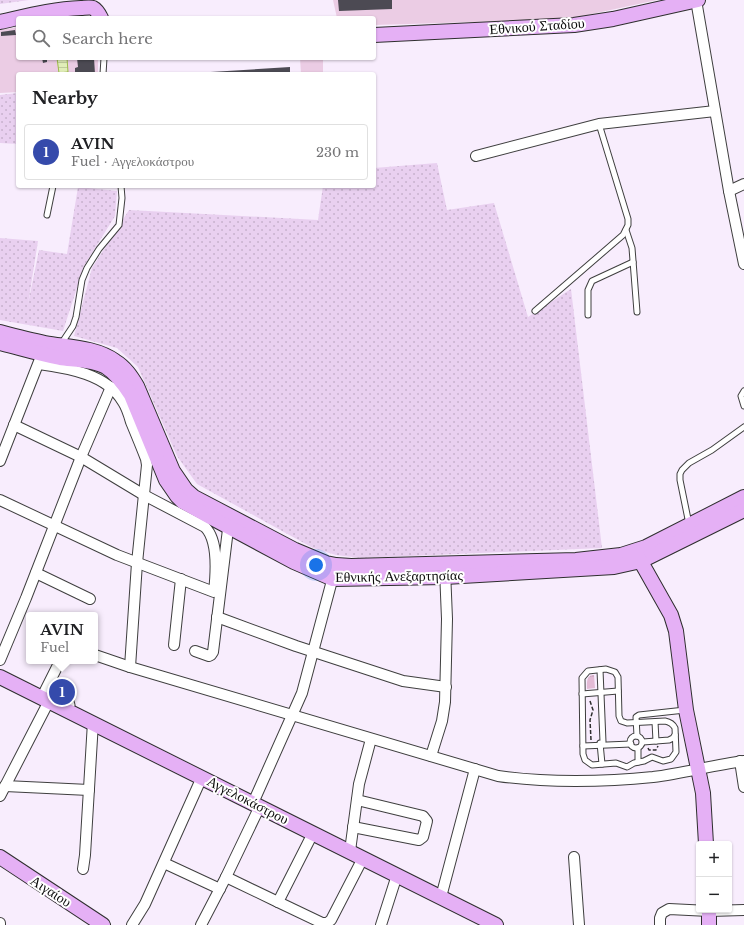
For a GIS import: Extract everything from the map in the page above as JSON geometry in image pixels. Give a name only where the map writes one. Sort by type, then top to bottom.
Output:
[{"type":"street","name":"Εθνικού Σταδίου","points":[[376,35],[574,25],[600,21],[696,0]]},
{"type":"street","points":[[696,0],[729,191],[744,264]]},
{"type":"street","points":[[27,16],[70,8],[94,8],[100,16]]},
{"type":"street","points":[[0,22],[16,18]]},
{"type":"street","points":[[476,156],[599,124],[715,111]]},
{"type":"street","points":[[729,191],[744,184]]},
{"type":"street","name":"Εθνικής Ανεξαρτησίας","points":[[0,332],[41,353],[60,345],[95,352],[116,361],[125,369],[137,386],[173,471],[186,490],[229,521],[294,562],[333,579],[445,570],[614,567],[744,510]]},
{"type":"street","name":"Εθνικής Ανεξαρτησίας","points":[[0,343],[104,366],[115,373],[131,395],[152,450],[171,489],[183,502],[316,559],[336,565],[445,570]]},
{"type":"street","points":[[0,461],[41,353],[57,366],[78,371],[100,380],[111,387],[124,402],[147,465],[137,563],[130,667]]},
{"type":"street","points":[[0,660],[18,619],[80,457],[111,387]]},
{"type":"street","points":[[0,500],[137,563],[214,592],[215,558],[212,536],[205,527],[144,495],[80,457],[14,425]]},
{"type":"street","name":"Εθνικής Ανεξαρτησίας","points":[[638,556],[689,525],[744,497]]},
{"type":"street","points":[[194,651],[209,656],[212,654],[229,521]]},
{"type":"street","points":[[638,556],[674,624],[686,710],[704,804],[706,841]]},
{"type":"street","points":[[201,925],[226,877],[302,693],[336,565]]},
{"type":"street","points":[[431,756],[444,713],[446,687],[447,619],[445,570]]},
{"type":"street","points":[[36,573],[90,598]]},
{"type":"street","points":[[174,645],[181,579]]},
{"type":"street","points":[[217,617],[403,681],[446,687]]},
{"type":"street","points":[[98,656],[130,667],[498,776],[546,780],[604,780],[650,777],[742,761],[744,787]]},
{"type":"street","points":[[0,796],[47,697],[59,664]]},
{"type":"street","name":"Αγγελοκάστρου","points":[[0,677],[47,697],[93,722],[496,925]]},
{"type":"street","points":[[83,869],[90,790],[93,722]]},
{"type":"street","points":[[350,851],[359,784],[371,739]]},
{"type":"street","points":[[441,897],[475,769]]},
{"type":"street","points":[[132,925],[145,904],[202,777]]},
{"type":"street","points":[[5,786],[90,790]]},
{"type":"street","points":[[353,827],[419,840],[423,837],[427,821],[423,816],[357,800]]},
{"type":"street","points":[[278,902],[313,833]]},
{"type":"street","points":[[574,856],[579,925]]},
{"type":"street","name":"Αιγαίου","points":[[0,857],[103,925]]},
{"type":"street","points":[[226,877],[322,923],[327,923],[331,920],[363,858]]},
{"type":"street","points":[[164,863],[220,889]]},
{"type":"street","points":[[384,924],[397,875]]},
{"type":"street","points":[[660,925],[662,913],[669,909],[696,910]]},
{"type":"street","points":[[732,910],[744,910]]},
{"type":"street","points":[[709,913],[709,925]]},
{"type":"lane","points":[[103,72],[104,60]]},
{"type":"lane","points":[[535,311],[623,235],[626,230],[628,219],[599,124]]},
{"type":"lane","points":[[48,215],[53,188]]},
{"type":"lane","points":[[60,345],[73,326],[76,317],[82,280],[87,268],[99,249],[119,225],[122,188]]},
{"type":"lane","points":[[626,230],[630,241],[633,262],[637,312]]},
{"type":"lane","points":[[588,315],[588,290],[592,281],[633,262]]},
{"type":"lane","points":[[744,391],[741,396],[744,406]]},
{"type":"lane","points":[[689,525],[680,480],[682,470],[689,463],[712,450],[744,427]]},
{"type":"lane","points":[[609,669],[615,672],[618,677],[620,720],[625,723],[665,721],[671,723],[675,728],[676,746],[675,754],[672,759],[663,761],[652,756],[644,761],[627,767],[618,764],[592,765],[587,762],[584,757],[583,746],[582,681],[583,675],[588,671],[600,670],[609,669]]},
{"type":"lane","points":[[600,670],[599,698],[602,764]]},
{"type":"lane","points":[[47,697],[57,691],[70,698],[72,705]]},
{"type":"lane","points":[[582,694],[618,691]]},
{"type":"lane","points":[[642,742],[641,738],[637,736],[636,717],[639,715],[686,710]]},
{"type":"lane","points":[[655,722],[656,741]]},
{"type":"lane","points":[[642,742],[670,740],[675,734]]},
{"type":"lane","points":[[631,742],[634,737],[637,736]]},
{"type":"lane","points":[[670,740],[676,746]]},
{"type":"lane","points":[[583,746],[631,742]]},
{"type":"lane","points":[[631,742],[632,747],[638,748]]},
{"type":"lane","points":[[638,762],[638,748],[641,746],[642,742]]},
{"type":"path","points":[[590,693],[590,700],[593,710],[590,720],[591,746]]},
{"type":"shaded area","points":[[0,0],[29,0],[0,4]]},
{"type":"shaded area","points":[[333,0],[657,0],[578,17],[543,20],[376,25],[376,16],[337,16]]},
{"type":"shaded area","points":[[16,27],[16,60],[98,60],[98,72],[16,72],[16,92],[0,93],[0,30]]},
{"type":"shaded area","points":[[57,60],[67,60],[68,72],[59,72]]},
{"type":"shaded area","points":[[300,60],[323,60],[323,72],[301,72]]},
{"type":"shaded area","points":[[16,93],[16,144],[0,143],[0,95]]},
{"type":"shaded area","points":[[437,163],[447,210],[494,203],[528,317],[571,289],[602,548],[361,558],[336,555],[313,548],[197,484],[177,456],[138,367],[117,348],[74,336],[92,268],[129,210],[318,220],[323,188],[376,188],[376,168]]},
{"type":"shaded area","points":[[78,188],[117,191],[115,216],[84,266],[63,331],[0,320],[0,238],[38,241],[28,304],[39,250],[67,254]]},
{"type":"green space","points":[[591,675],[594,675],[595,688],[587,689],[588,678]]},
{"type":"building","points":[[338,0],[392,0],[392,9],[339,11]]},
{"type":"building","points":[[15,30],[16,35],[1,36],[1,32]]},
{"type":"building","points":[[42,60],[47,60],[47,62],[43,63]]},
{"type":"building","points":[[77,60],[94,60],[95,72],[75,72],[75,68],[78,67]]},
{"type":"building","points":[[290,67],[290,72],[210,72]]},
{"type":"building","points":[[59,688],[70,694],[65,703],[55,697]]},
{"type":"place","name":"AVIN","points":[[62,692]]}]
